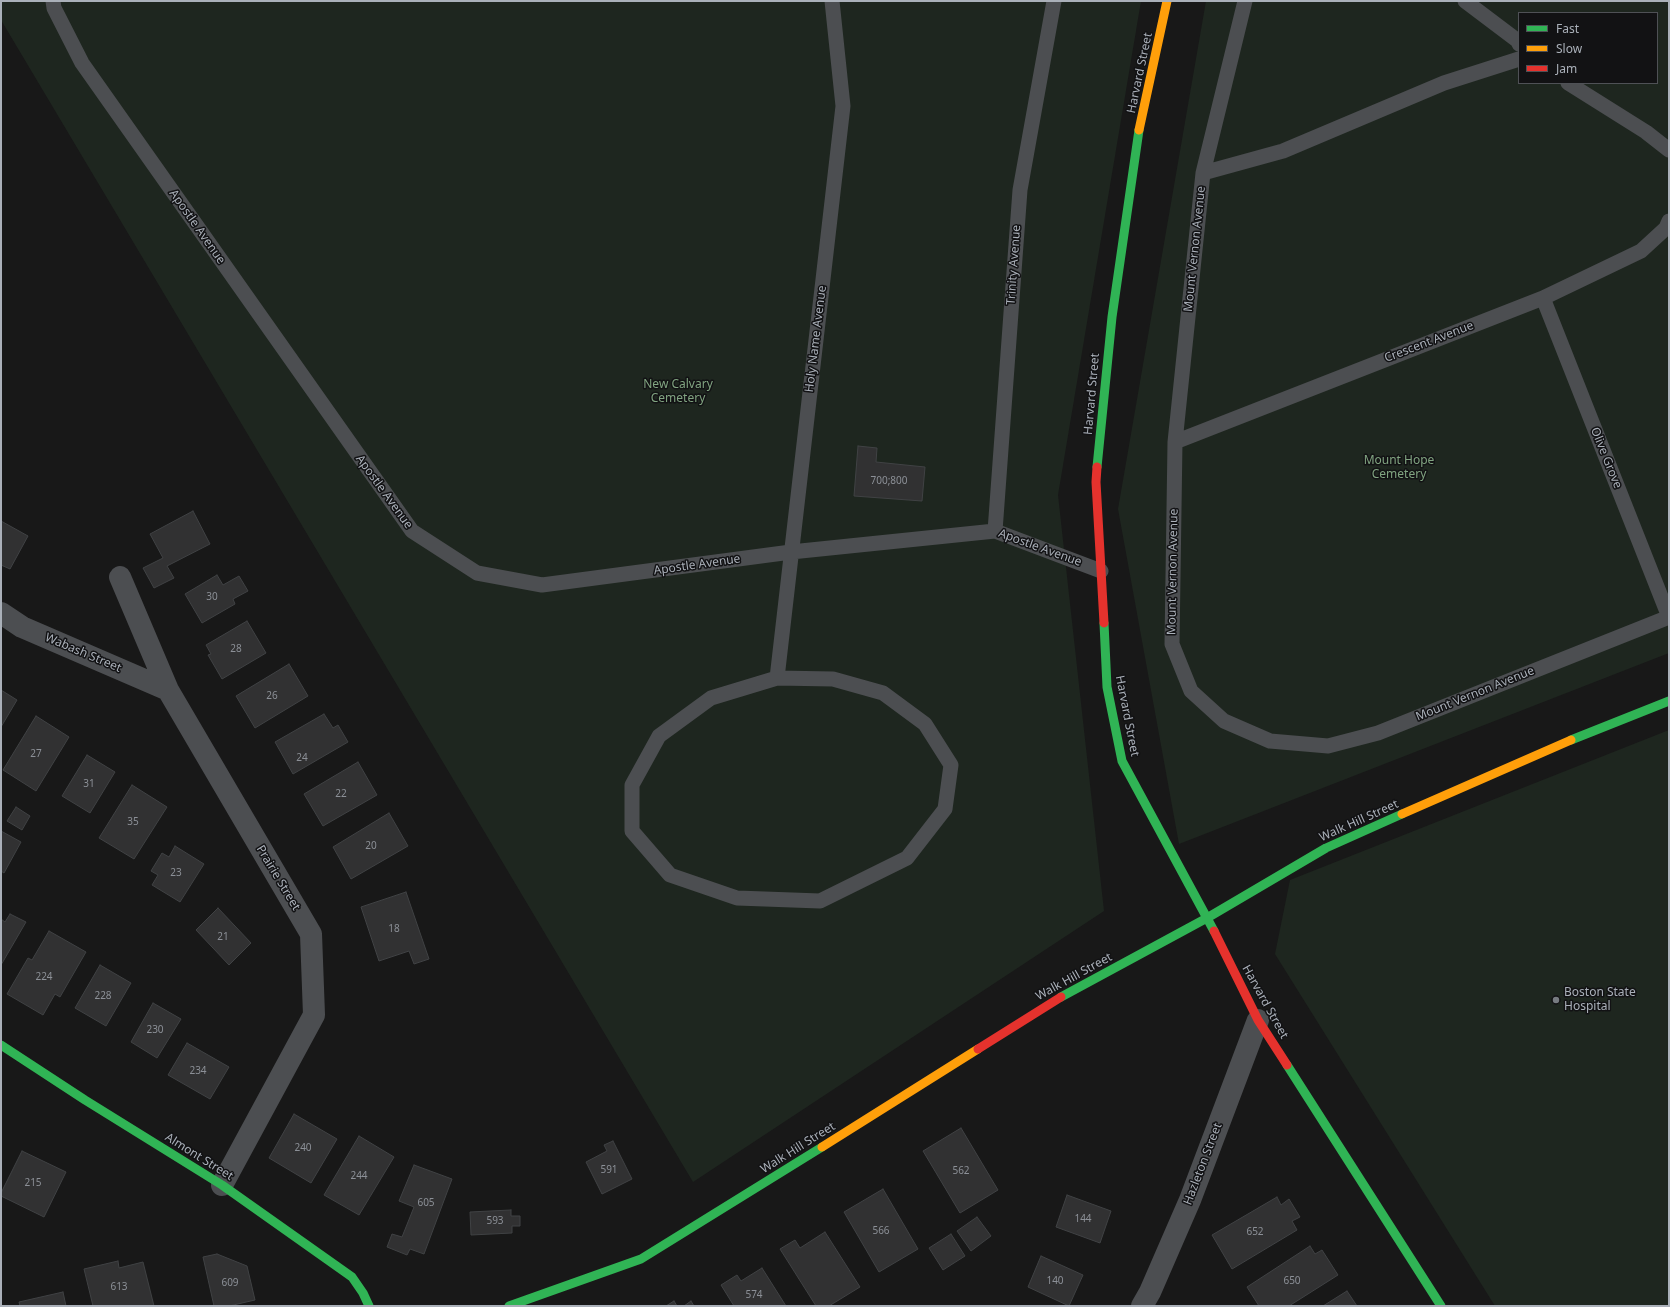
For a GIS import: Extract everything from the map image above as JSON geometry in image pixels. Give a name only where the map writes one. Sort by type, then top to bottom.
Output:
[{"type":"main road","name":"Harvard Street","points":[[1167,1],[1139,131],[1112,317],[1096,482],[1107,687],[1122,761],[1207,918],[1258,1020],[1441,1306]]},
{"type":"main road","name":"Walk Hill Street","points":[[509,1306],[641,1259],[847,1132],[1055,1000],[1207,918],[1326,848],[1583,735],[1669,701]]},
{"type":"main road","name":"Almont Street","points":[[1,1045],[85,1100],[222,1185],[352,1277],[363,1293],[369,1306]]},
{"type":"street","name":"Prairie Street","points":[[120,577],[168,690],[311,934],[314,1015],[222,1185]]},
{"type":"street","name":"Wabash Street","points":[[1,613],[22,627],[168,690]]},
{"type":"street","name":"Hazleton Street","points":[[1142,1306],[1150,1292],[1190,1200],[1258,1020]]},
{"type":"lane","name":"Apostle Avenue","points":[[53,1],[54,8],[82,63],[412,531],[477,573],[542,585],[791,552],[995,531],[1101,571]]},
{"type":"lane","name":"Holy Name Avenue","points":[[777,678],[843,106],[832,1]]},
{"type":"lane","name":"Trinity Avenue","points":[[995,531],[1020,190],[1054,1]]},
{"type":"lane","name":"Mount Vernon Avenue","points":[[1245,1],[1203,173],[1175,442],[1172,644],[1191,691],[1224,721],[1270,741],[1328,746],[1378,733],[1669,617]]},
{"type":"lane","points":[[1465,1],[1518,41]]},
{"type":"lane","name":"Mount Vernon Avenue","points":[[1203,173],[1284,151],[1444,84],[1518,59]]},
{"type":"lane","points":[[1570,84],[1646,132],[1669,150]]},
{"type":"lane","name":"Crescent Avenue","points":[[1175,442],[1543,298],[1642,251],[1666,228],[1669,221]]},
{"type":"lane","name":"Olive Grove","points":[[1543,298],[1669,617]]},
{"type":"lane","points":[[777,678],[833,679],[883,693],[925,724],[951,765],[945,809],[906,858],[820,901],[737,898],[670,875],[632,831],[632,786],[659,736],[711,698],[777,678]]},
{"type":"green space","name":"New Calvary Cemetery","points":[[1,1],[1141,1],[1058,495],[1104,911],[693,1182],[1,20]]},
{"type":"green space","name":"Mount Hope Cemetery","points":[[1206,1],[1669,1],[1669,653],[1179,844],[1118,509]]},
{"type":"green space","points":[[1669,730],[1669,1306],[1495,1306],[1275,954],[1290,880]]},
{"type":"building","points":[[858,446],[877,448],[876,462],[925,467],[922,501],[854,496]]},
{"type":"building","points":[[193,511],[210,544],[167,566],[174,578],[154,588],[143,568],[163,558],[150,534]]},
{"type":"building","points":[[1,521],[28,536],[10,569],[1,565]]},
{"type":"building","points":[[217,575],[223,585],[239,576],[248,591],[233,599],[235,604],[202,623],[185,594]]},
{"type":"building","points":[[247,621],[266,653],[222,679],[208,655],[211,654],[206,645]]},
{"type":"building","points":[[289,664],[308,696],[255,728],[236,696]]},
{"type":"building","points":[[1,690],[17,700],[1,727]]},
{"type":"building","points":[[324,714],[333,728],[338,725],[348,742],[293,774],[275,742]]},
{"type":"building","points":[[36,716],[69,737],[36,791],[3,770]]},
{"type":"building","points":[[87,755],[115,772],[90,813],[62,796]]},
{"type":"building","points":[[358,762],[377,795],[323,826],[304,794]]},
{"type":"building","points":[[132,785],[167,807],[134,859],[99,838]]},
{"type":"building","points":[[16,807],[30,816],[22,830],[7,821]]},
{"type":"building","points":[[389,813],[408,846],[351,879],[333,847]]},
{"type":"building","points":[[1,831],[21,842],[4,873],[1,871]]},
{"type":"building","points":[[175,846],[204,864],[180,902],[152,885],[158,875],[151,871],[162,853],[169,857]]},
{"type":"building","points":[[406,892],[429,959],[414,964],[409,951],[379,961],[361,907]]},
{"type":"building","points":[[218,908],[251,943],[229,965],[196,930]]},
{"type":"building","points":[[10,914],[26,922],[1,965],[1,919],[5,922]]},
{"type":"building","points":[[49,931],[86,952],[60,997],[55,994],[43,1015],[7,994],[28,958],[32,960]]},
{"type":"building","points":[[100,965],[131,983],[106,1026],[75,1008]]},
{"type":"building","points":[[153,1003],[181,1019],[157,1058],[131,1042]]},
{"type":"building","points":[[187,1043],[229,1067],[210,1099],[168,1075]]},
{"type":"building","points":[[294,1114],[337,1139],[311,1183],[269,1158]]},
{"type":"building","points":[[961,1128],[998,1190],[960,1213],[923,1151]]},
{"type":"building","points":[[359,1136],[394,1157],[359,1215],[324,1195]]},
{"type":"building","points":[[613,1141],[632,1179],[602,1194],[586,1162],[607,1151],[604,1145]]},
{"type":"building","points":[[22,1151],[66,1172],[44,1217],[1,1196],[1,1193]]},
{"type":"building","points":[[414,1165],[452,1179],[424,1254],[410,1249],[407,1255],[387,1247],[392,1234],[402,1237],[414,1207],[399,1201]]},
{"type":"building","points":[[883,1189],[918,1249],[879,1272],[844,1212]]},
{"type":"building","points":[[1067,1195],[1111,1211],[1100,1243],[1056,1227]]},
{"type":"building","points":[[1277,1197],[1281,1205],[1289,1199],[1300,1217],[1292,1221],[1297,1230],[1232,1269],[1212,1235]]},
{"type":"building","points":[[511,1210],[511,1216],[520,1216],[520,1226],[512,1226],[512,1233],[471,1235],[470,1212]]},
{"type":"building","points":[[977,1217],[991,1236],[971,1251],[957,1231]]},
{"type":"building","points":[[825,1232],[860,1287],[829,1306],[816,1306],[780,1249],[795,1240],[800,1248]]},
{"type":"building","points":[[951,1234],[965,1256],[943,1270],[929,1248]]},
{"type":"building","points":[[1310,1246],[1315,1254],[1322,1250],[1338,1275],[1289,1306],[1259,1306],[1247,1287]]},
{"type":"building","points":[[217,1254],[247,1266],[255,1300],[229,1306],[214,1306],[203,1257]]},
{"type":"building","points":[[1041,1256],[1083,1275],[1069,1306],[1028,1287]]},
{"type":"building","points":[[118,1261],[119,1268],[143,1262],[154,1306],[93,1306],[84,1269]]},
{"type":"building","points":[[762,1268],[786,1306],[734,1306],[721,1285],[737,1275],[741,1281]]},
{"type":"building","points":[[1347,1291],[1357,1306],[1323,1306]]},
{"type":"building","points":[[63,1292],[66,1306],[20,1306],[19,1302]]},
{"type":"building","points":[[674,1301],[677,1306],[666,1306]]},
{"type":"building","points":[[691,1301],[694,1306],[684,1306]]},
{"type":"traffic: fast","points":[[1097,467],[1112,317],[1139,130]]},
{"type":"traffic: fast","points":[[1104,623],[1107,687],[1122,761],[1214,931]]},
{"type":"traffic: fast","points":[[1571,740],[1669,701]]},
{"type":"traffic: fast","points":[[1061,997],[1207,918],[1326,848],[1402,814]]},
{"type":"traffic: fast","points":[[1,1045],[85,1100],[222,1185],[352,1277],[363,1293],[369,1306]]},
{"type":"traffic: fast","points":[[1287,1065],[1441,1306]]},
{"type":"traffic: fast","points":[[509,1306],[641,1259],[822,1147]]},
{"type":"traffic: slow","points":[[1139,130],[1167,1]]},
{"type":"traffic: slow","points":[[1402,814],[1571,740]]},
{"type":"traffic: slow","points":[[822,1147],[978,1049]]},
{"type":"traffic: jam","points":[[1097,467],[1096,482],[1104,623]]},
{"type":"traffic: jam","points":[[1214,931],[1258,1020],[1287,1065]]},
{"type":"traffic: jam","points":[[978,1049],[1061,997]]},
{"type":"place","name":"Boston State Hospital","points":[[1556,1000]]}]
